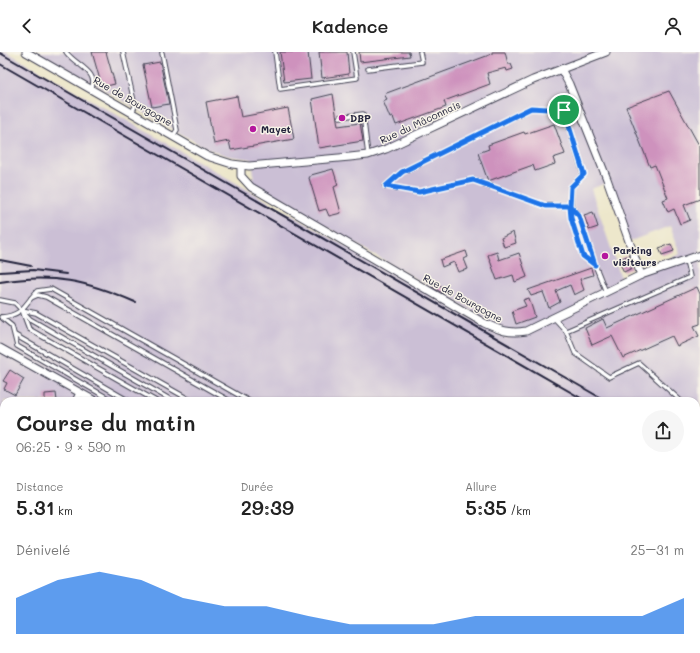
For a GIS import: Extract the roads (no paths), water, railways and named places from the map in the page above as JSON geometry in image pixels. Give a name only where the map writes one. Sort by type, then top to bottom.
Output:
[{"type":"street","name":"Rue de Bourgogne","points":[[26,52],[207,156],[232,164]]},
{"type":"street","name":"Rue du Mâconnais","points":[[232,164],[241,166],[368,155],[386,150],[526,83],[606,52]]},
{"type":"street","points":[[561,69],[569,84],[607,178],[641,276]]},
{"type":"street","name":"Rue de Bourgogne","points":[[241,166],[241,176],[251,187],[490,326],[503,332],[513,333],[526,331],[641,276],[700,255]]},
{"type":"street","points":[[0,348],[88,397]]},
{"type":"street","points":[[78,397],[80,393]]},
{"type":"lane","points":[[66,52],[93,76],[94,83],[90,89]]},
{"type":"lane","points":[[123,52],[135,106],[132,113]]},
{"type":"lane","points":[[275,52],[280,89],[357,78],[353,52]]},
{"type":"lane","points":[[368,69],[422,62],[420,52]]},
{"type":"lane","points":[[162,53],[177,130],[174,136]]},
{"type":"lane","points":[[595,265],[583,256],[571,218],[570,206],[571,187],[584,174],[564,110],[531,108],[402,172],[386,186],[419,192],[473,180],[546,206],[570,206],[579,216],[595,265],[606,292]]},
{"type":"lane","points":[[340,117],[363,114],[368,155]]},
{"type":"lane","points":[[566,331],[690,277],[686,260]]},
{"type":"lane","points":[[1,317],[14,316],[22,310],[36,291],[51,289],[242,397]]},
{"type":"lane","points":[[30,298],[38,295],[46,297],[223,397]]},
{"type":"lane","points":[[0,300],[15,303],[30,319],[166,397]]},
{"type":"lane","points":[[22,310],[30,329],[149,397]]},
{"type":"lane","points":[[22,310],[36,313],[185,397]]},
{"type":"lane","points":[[1,317],[12,326],[17,346],[106,397]]},
{"type":"lane","points":[[554,318],[566,331],[575,353],[609,378],[639,363],[677,397]]},
{"type":"lane","points":[[15,335],[122,397]]},
{"type":"railway","points":[[0,53],[599,397]]},
{"type":"railway","points":[[0,64],[579,397]]},
{"type":"railway","points":[[0,260],[31,266]]},
{"type":"railway","points":[[0,272],[33,270],[66,274]]},
{"type":"railway","points":[[0,282],[36,278],[69,281],[101,289],[135,302]]},
{"type":"place","name":"DBP","points":[[342,118]]},
{"type":"place","name":"Mayet","points":[[253,129]]},
{"type":"place","name":"Parking visiteurs","points":[[605,256]]}]
